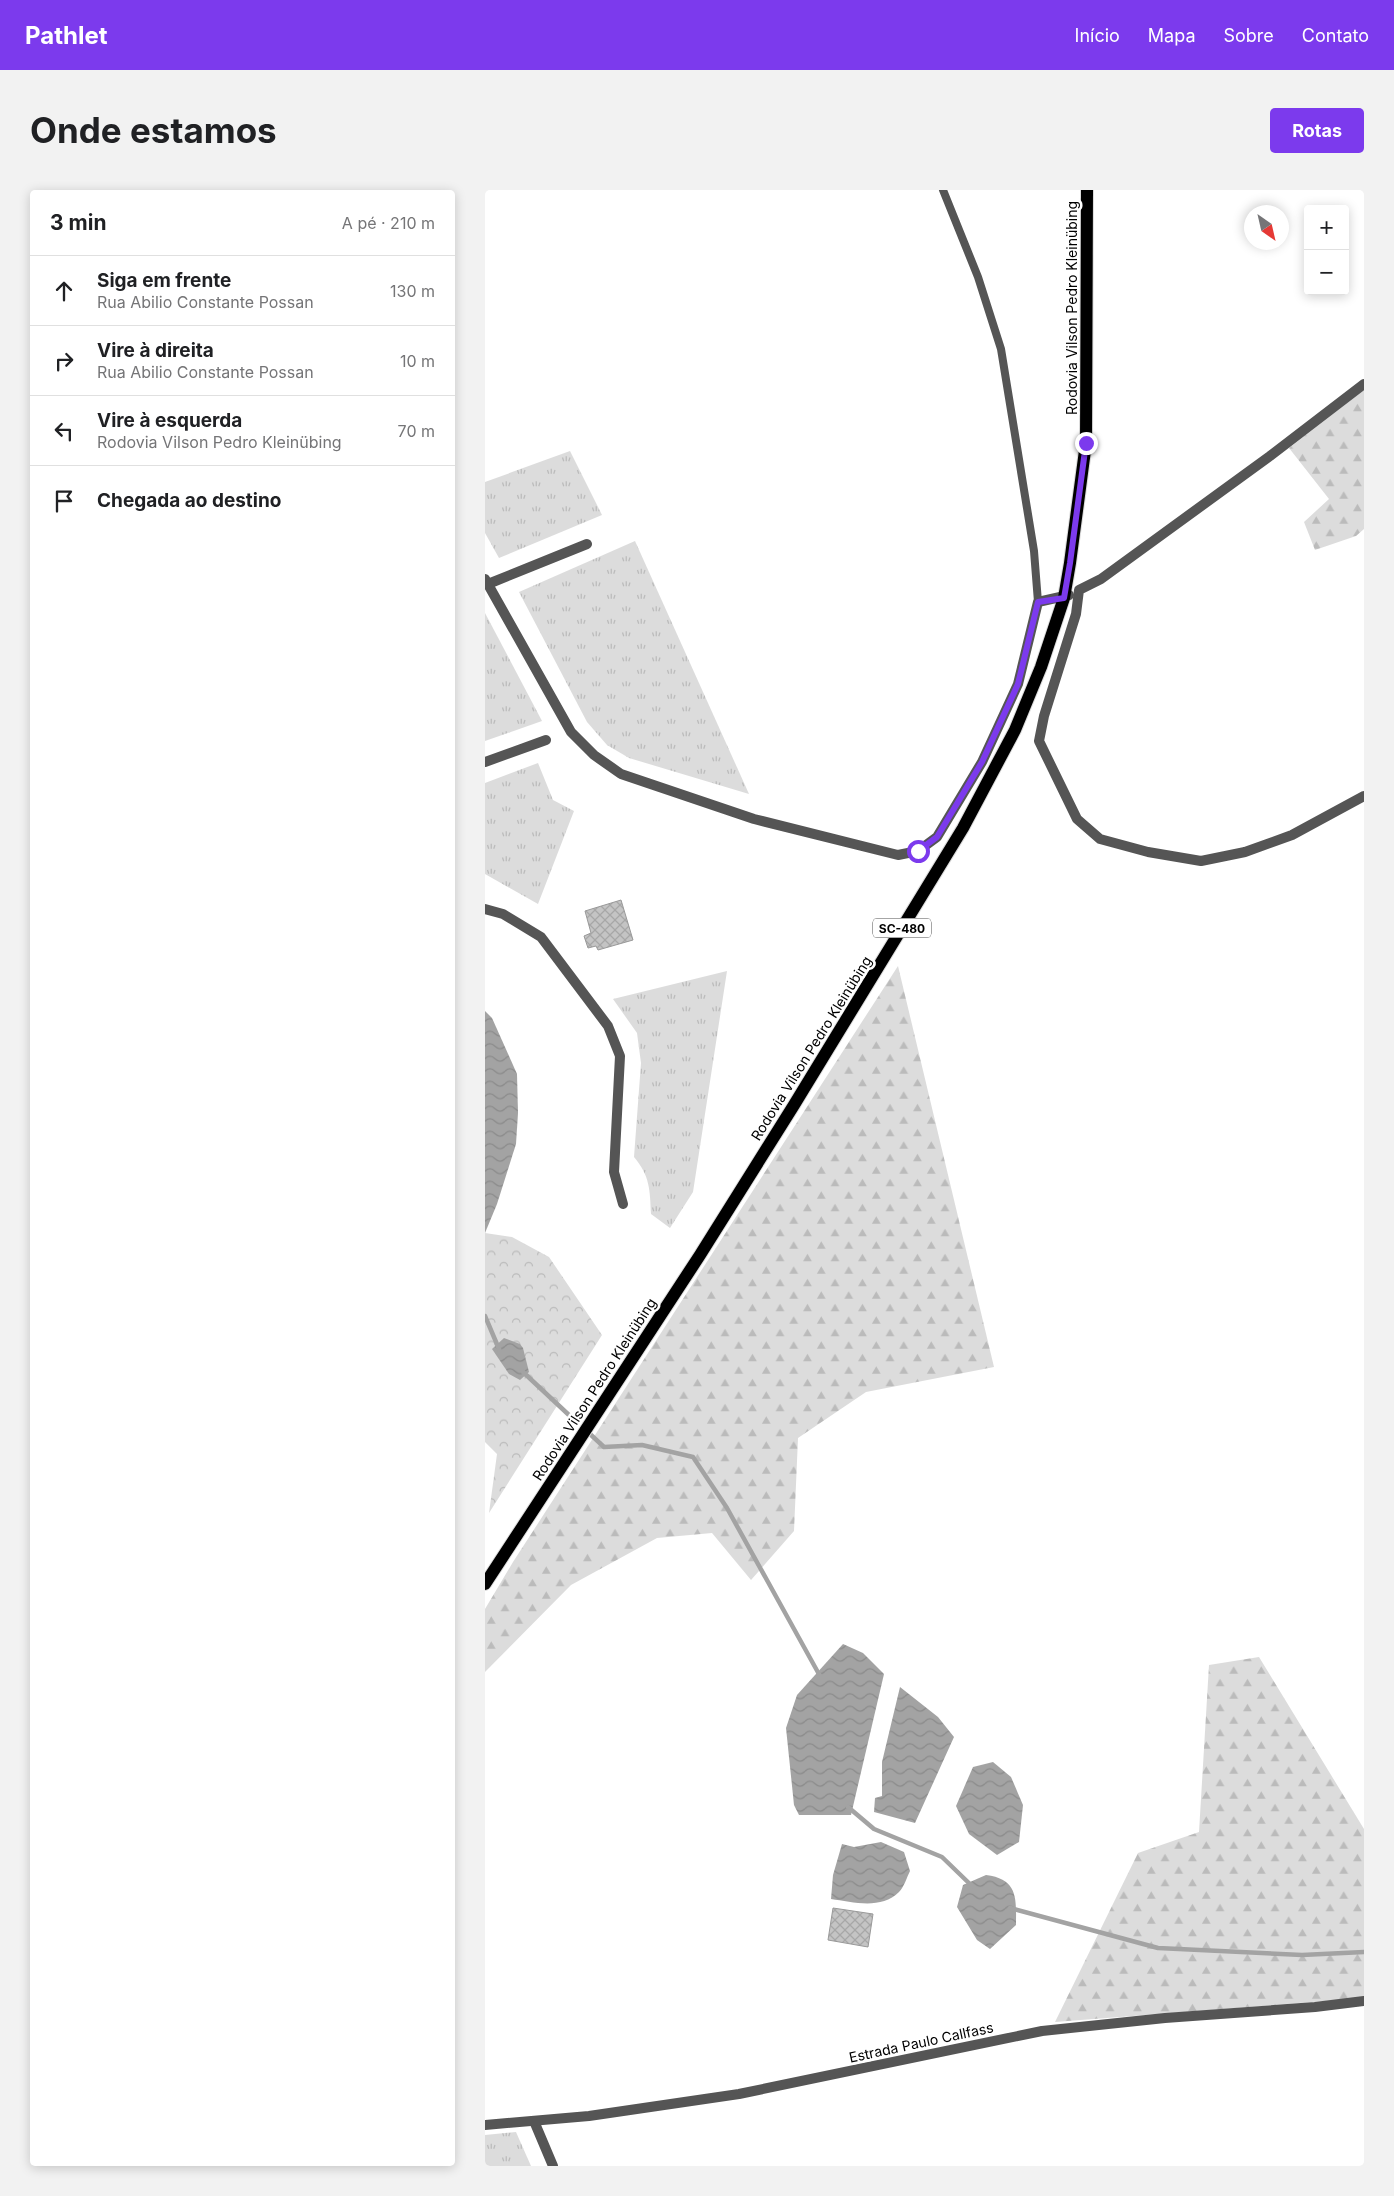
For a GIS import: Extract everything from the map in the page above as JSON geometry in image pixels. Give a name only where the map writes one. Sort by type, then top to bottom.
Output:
[{"type":"main road","name":"Rodovia Vilson Pedro Kleinübing","points":[[485,1584],[700,1255],[794,1105],[963,828],[1015,730],[1041,667],[1064,598],[1086,443],[1087,190]]},
{"type":"street","points":[[587,544],[486,582],[571,732],[594,755],[621,774],[754,819],[898,854],[918,851],[937,837],[982,762],[1018,684],[1038,602],[1064,598],[1101,579],[1270,456],[1364,384]]},
{"type":"street","points":[[1079,590],[1076,614],[1044,716],[1039,741],[1077,819],[1099,840],[1148,852],[1201,861],[1245,852],[1293,835],[1364,796]]},
{"type":"street","points":[[485,762],[546,740]]},
{"type":"street","points":[[485,909],[503,914],[541,937],[608,1026],[620,1056],[615,1172],[623,1204]]},
{"type":"street","name":"Estrada Paulo Callfass","points":[[485,2125],[589,2116],[739,2094],[1042,2031],[1165,2018],[1315,2007],[1364,2001]]},
{"type":"street","points":[[534,2121],[553,2166]]},
{"type":"lane","points":[[943,190],[978,278],[1001,349],[1034,550],[1038,602]]},
{"type":"green space","points":[[1364,390],[1364,529],[1356,536],[1315,550],[1304,522],[1329,499],[1289,448]]},
{"type":"green space","points":[[570,451],[602,515],[499,558],[485,533],[485,482]]},
{"type":"green space","points":[[635,541],[749,794],[629,758],[607,745],[587,722],[519,592]]},
{"type":"green space","points":[[485,613],[542,721],[485,741]]},
{"type":"green space","points":[[538,763],[553,800],[574,811],[538,904],[485,874],[485,783]]},
{"type":"green space","points":[[898,966],[994,1367],[866,1392],[798,1438],[794,1531],[751,1580],[712,1533],[657,1538],[571,1585],[485,1672],[485,1609],[513,1562]]},
{"type":"green space","points":[[727,971],[693,1192],[670,1228],[651,1214],[646,1177],[634,1157],[641,1063],[637,1033],[613,999]]},
{"type":"green space","points":[[485,1233],[512,1237],[549,1257],[602,1335],[489,1513],[497,1454],[485,1442]]},
{"type":"green space","points":[[1259,1657],[1364,1829],[1364,1998],[1055,2022],[1138,1853],[1199,1832],[1209,1665]]},
{"type":"green space","points":[[516,2132],[531,2166],[485,2166],[485,2135]]},
{"type":"water","points":[[485,1011],[492,1018],[517,1074],[518,1113],[516,1144],[497,1204],[485,1233]]},
{"type":"water","points":[[504,1338],[520,1344],[523,1348],[529,1372],[520,1380],[509,1374],[492,1349]]},
{"type":"water","points":[[843,1644],[863,1653],[884,1674],[851,1815],[799,1815],[794,1805],[786,1728],[797,1695]]},
{"type":"water","points":[[900,1687],[938,1717],[954,1737],[915,1823],[874,1812],[875,1798],[882,1796],[882,1762]]},
{"type":"water","points":[[993,1762],[1011,1777],[1023,1805],[1019,1842],[997,1855],[969,1834],[956,1806],[973,1767]]},
{"type":"water","points":[[881,1842],[904,1852],[910,1871],[899,1892],[892,1898],[875,1903],[857,1903],[831,1899],[833,1875],[842,1844],[854,1847]]},
{"type":"water","points":[[986,1875],[997,1877],[1010,1886],[1016,1907],[1016,1925],[990,1949],[977,1940],[957,1907],[963,1885]]},
{"type":"building","points":[[621,900],[633,940],[598,950],[596,946],[588,948],[584,936],[591,933],[585,911]]},
{"type":"building","points":[[833,1908],[873,1914],[868,1947],[828,1940]]},
{"type":"waterway","points":[[485,1316],[499,1349]]},
{"type":"waterway","points":[[523,1372],[570,1416]]},
{"type":"waterway","points":[[590,1434],[604,1447],[642,1445],[693,1457],[727,1508],[820,1676]]},
{"type":"waterway","points":[[848,1807],[874,1829],[942,1857],[972,1886]]},
{"type":"waterway","points":[[1010,1908],[1158,1948],[1302,1955],[1364,1952]]},
{"type":"route","points":[[918,851],[937,837],[982,762],[1018,684],[1038,602],[1064,598],[1086,443]]}]
